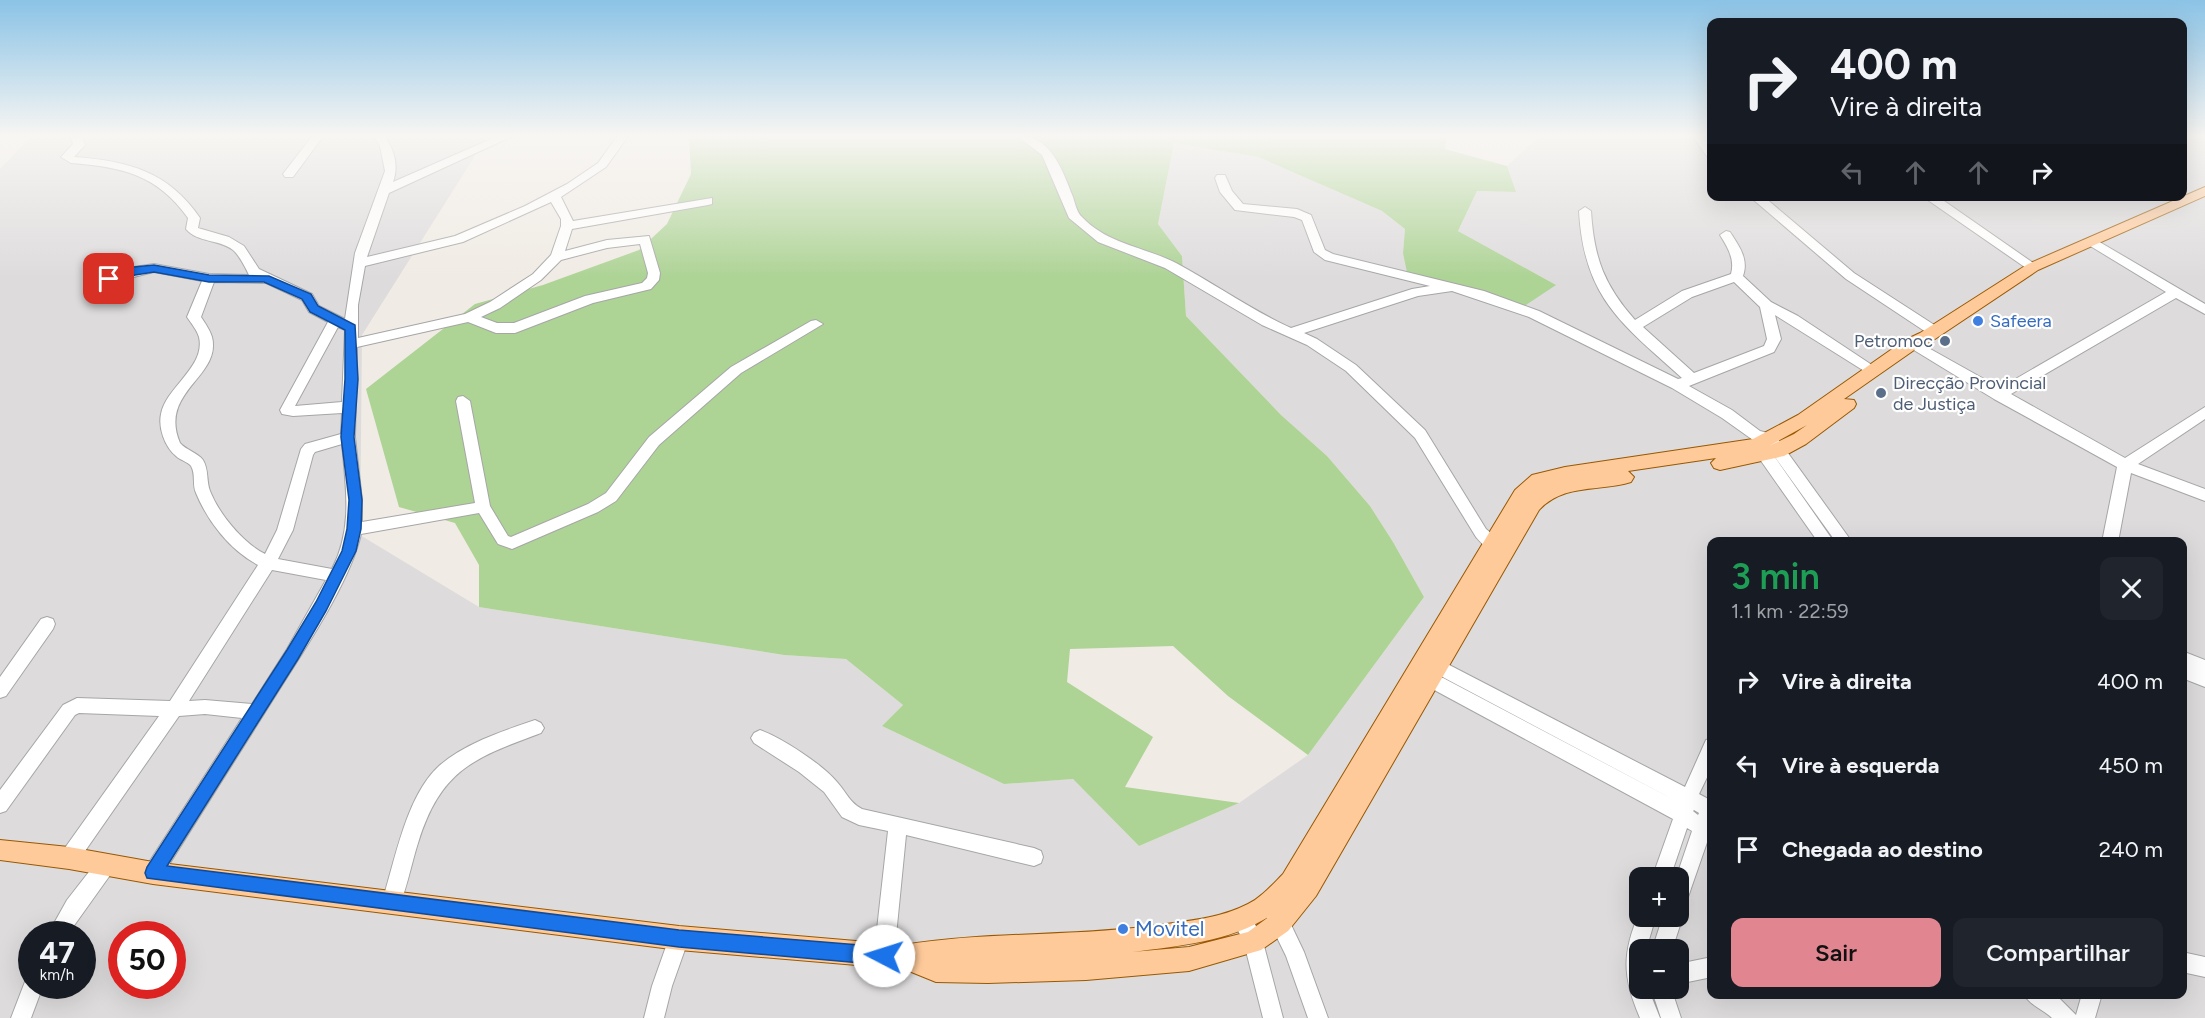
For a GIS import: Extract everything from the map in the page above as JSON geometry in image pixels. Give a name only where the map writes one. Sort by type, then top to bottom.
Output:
[{"type":"main road","points":[[2187,196],[2205,191]]},
{"type":"main road","points":[[1765,445],[2033,267],[2172,201]]},
{"type":"main road","points":[[1132,952],[1243,920],[1269,904],[1291,882],[1324,843],[1499,547],[1533,505],[1537,490],[1800,439],[1923,341]]},
{"type":"main road","points":[[0,850],[69,858],[153,873],[679,938],[894,956],[936,970],[1046,957],[1132,952],[1190,959],[1253,942],[1280,923],[1308,888],[1324,843]]},
{"type":"street","points":[[157,183],[184,202],[194,218],[192,229],[200,234],[225,240],[240,249],[254,272],[307,297],[314,309],[351,328]]},
{"type":"street","points":[[153,873],[293,654],[349,551],[354,529],[355,500],[348,437],[352,304],[360,262],[387,183]]},
{"type":"street","points":[[385,190],[401,183]]},
{"type":"street","points":[[360,262],[459,239],[554,196],[578,183]]},
{"type":"street","points":[[1061,183],[1075,218],[1102,238],[1169,265],[1338,358],[1388,401],[1420,434],[1481,533],[1499,547]]},
{"type":"street","points":[[1223,183],[1226,192],[1239,207],[1297,213],[1307,218],[1320,252],[1329,257],[1479,294],[1534,314],[1677,385],[1727,414],[1765,445],[1841,537]]},
{"type":"street","points":[[351,344],[469,317],[495,305],[537,276],[556,257],[567,226],[567,219],[554,196]]},
{"type":"street","points":[[567,226],[708,201]]},
{"type":"street","points":[[1761,201],[1923,341],[1999,395],[2125,465],[2205,495]]},
{"type":"street","points":[[1935,201],[2033,267]]},
{"type":"street","points":[[1584,211],[1584,234],[1595,276],[1607,298],[1691,378]]},
{"type":"street","points":[[1635,327],[1687,294],[1736,277],[1740,268],[1737,253],[1726,234]]},
{"type":"street","points":[[469,317],[503,330],[514,328],[590,299],[646,286],[653,280],[654,273],[645,239],[607,243],[556,257]]},
{"type":"street","points":[[2091,241],[2205,310]]},
{"type":"street","points":[[109,279],[134,271],[154,268],[209,279],[265,279]]},
{"type":"street","points":[[1736,277],[1766,305],[1793,319],[1874,371]]},
{"type":"street","points":[[209,279],[194,317],[207,338],[205,351],[200,364],[174,401],[168,414],[171,441],[180,453],[196,461],[201,474],[202,491],[227,532],[251,554],[268,563],[337,576]]},
{"type":"street","points":[[1289,333],[1416,292],[1452,287]]},
{"type":"street","points":[[1999,395],[2175,293]]},
{"type":"street","points":[[1677,385],[1769,349],[1774,339],[1766,305]]},
{"type":"street","points":[[335,321],[287,406],[287,410],[350,407]]},
{"type":"street","points":[[463,401],[483,507],[503,540],[512,543],[593,508],[611,497],[654,441],[736,370],[816,324]]},
{"type":"street","points":[[2111,537],[2125,465],[2205,412]]},
{"type":"street","points":[[69,858],[174,709],[268,563],[285,530],[306,453],[310,448],[348,437]]},
{"type":"street","points":[[1765,445],[1824,537]]},
{"type":"street","points":[[354,529],[483,507]]},
{"type":"street","points":[[0,691],[46,624]]},
{"type":"street","points":[[2187,660],[2205,667]]},
{"type":"street","points":[[1428,670],[1559,740],[1702,827]]},
{"type":"street","points":[[2187,672],[2205,680]]},
{"type":"street","points":[[0,805],[72,707],[81,705],[174,709],[205,707],[255,712]]},
{"type":"street","points":[[391,902],[424,802],[438,779],[465,758],[503,739],[535,728]]},
{"type":"street","points":[[759,738],[805,766],[830,786],[848,811],[859,817],[1034,857]]},
{"type":"street","points":[[1559,740],[1707,805]]},
{"type":"street","points":[[1665,867],[1689,797],[1707,757]]},
{"type":"street","points":[[1689,867],[1707,816]]},
{"type":"street","points":[[894,956],[898,825]]},
{"type":"street","points":[[65,921],[106,865]]},
{"type":"street","points":[[1269,904],[1294,952],[1318,1018]]},
{"type":"street","points":[[1243,920],[1253,942],[1273,1018]]},
{"type":"street","points":[[654,1018],[662,986],[679,938]]},
{"type":"street","points":[[2187,963],[2205,967]]},
{"type":"street","points":[[1689,972],[1707,968]]},
{"type":"street","points":[[21,1018],[28,999]]},
{"type":"street","points":[[1644,999],[1650,1018]]},
{"type":"street","points":[[1665,999],[1671,1018]]},
{"type":"street","points":[[2043,999],[2067,1018]]},
{"type":"street","points":[[2085,1018],[2091,999]]},
{"type":"shaded area","points":[[0,183],[458,183],[362,335],[360,535],[479,607],[784,655],[846,659],[903,705],[882,726],[1004,784],[1073,779],[1139,846],[1239,803],[1308,755],[1424,597],[1370,506],[1327,456],[1281,415],[1186,316],[1182,256],[1158,224],[1166,183],[1317,183],[1382,211],[1405,229],[1403,253],[1556,285],[1458,231],[1477,191],[1515,192],[1512,183],[1707,183],[1707,201],[2187,201],[2187,183],[2205,183],[2205,1018],[0,1018]]},
{"type":"green space","points":[[687,183],[1166,183],[1158,224],[1182,256],[1186,316],[1281,415],[1327,456],[1370,506],[1424,597],[1308,755],[1228,696],[1173,646],[1070,649],[1067,682],[1153,737],[1125,787],[1239,803],[1139,846],[1073,779],[1004,784],[882,726],[903,705],[846,659],[784,655],[479,607],[479,565],[455,523],[399,507],[366,389],[475,304],[543,285],[639,250],[667,224]]},
{"type":"green space","points":[[1317,183],[1513,183],[1516,192],[1477,191],[1458,231],[1556,285],[1520,309],[1408,277],[1403,253],[1405,229],[1382,211]]},
{"type":"place","name":"Safeera","points":[[1978,321]]},
{"type":"place","name":"Petromoc","points":[[1945,341]]},
{"type":"place","name":"Direcção Provincial de Justiça","points":[[1881,393]]},
{"type":"place","name":"Movitel","points":[[1123,929]]},
{"type":"route","points":[[109,279],[134,271],[154,268],[209,279],[265,279],[307,297],[314,309],[351,328],[348,437],[355,500],[354,529],[349,551],[293,654],[153,873],[679,938],[884,956]]}]
